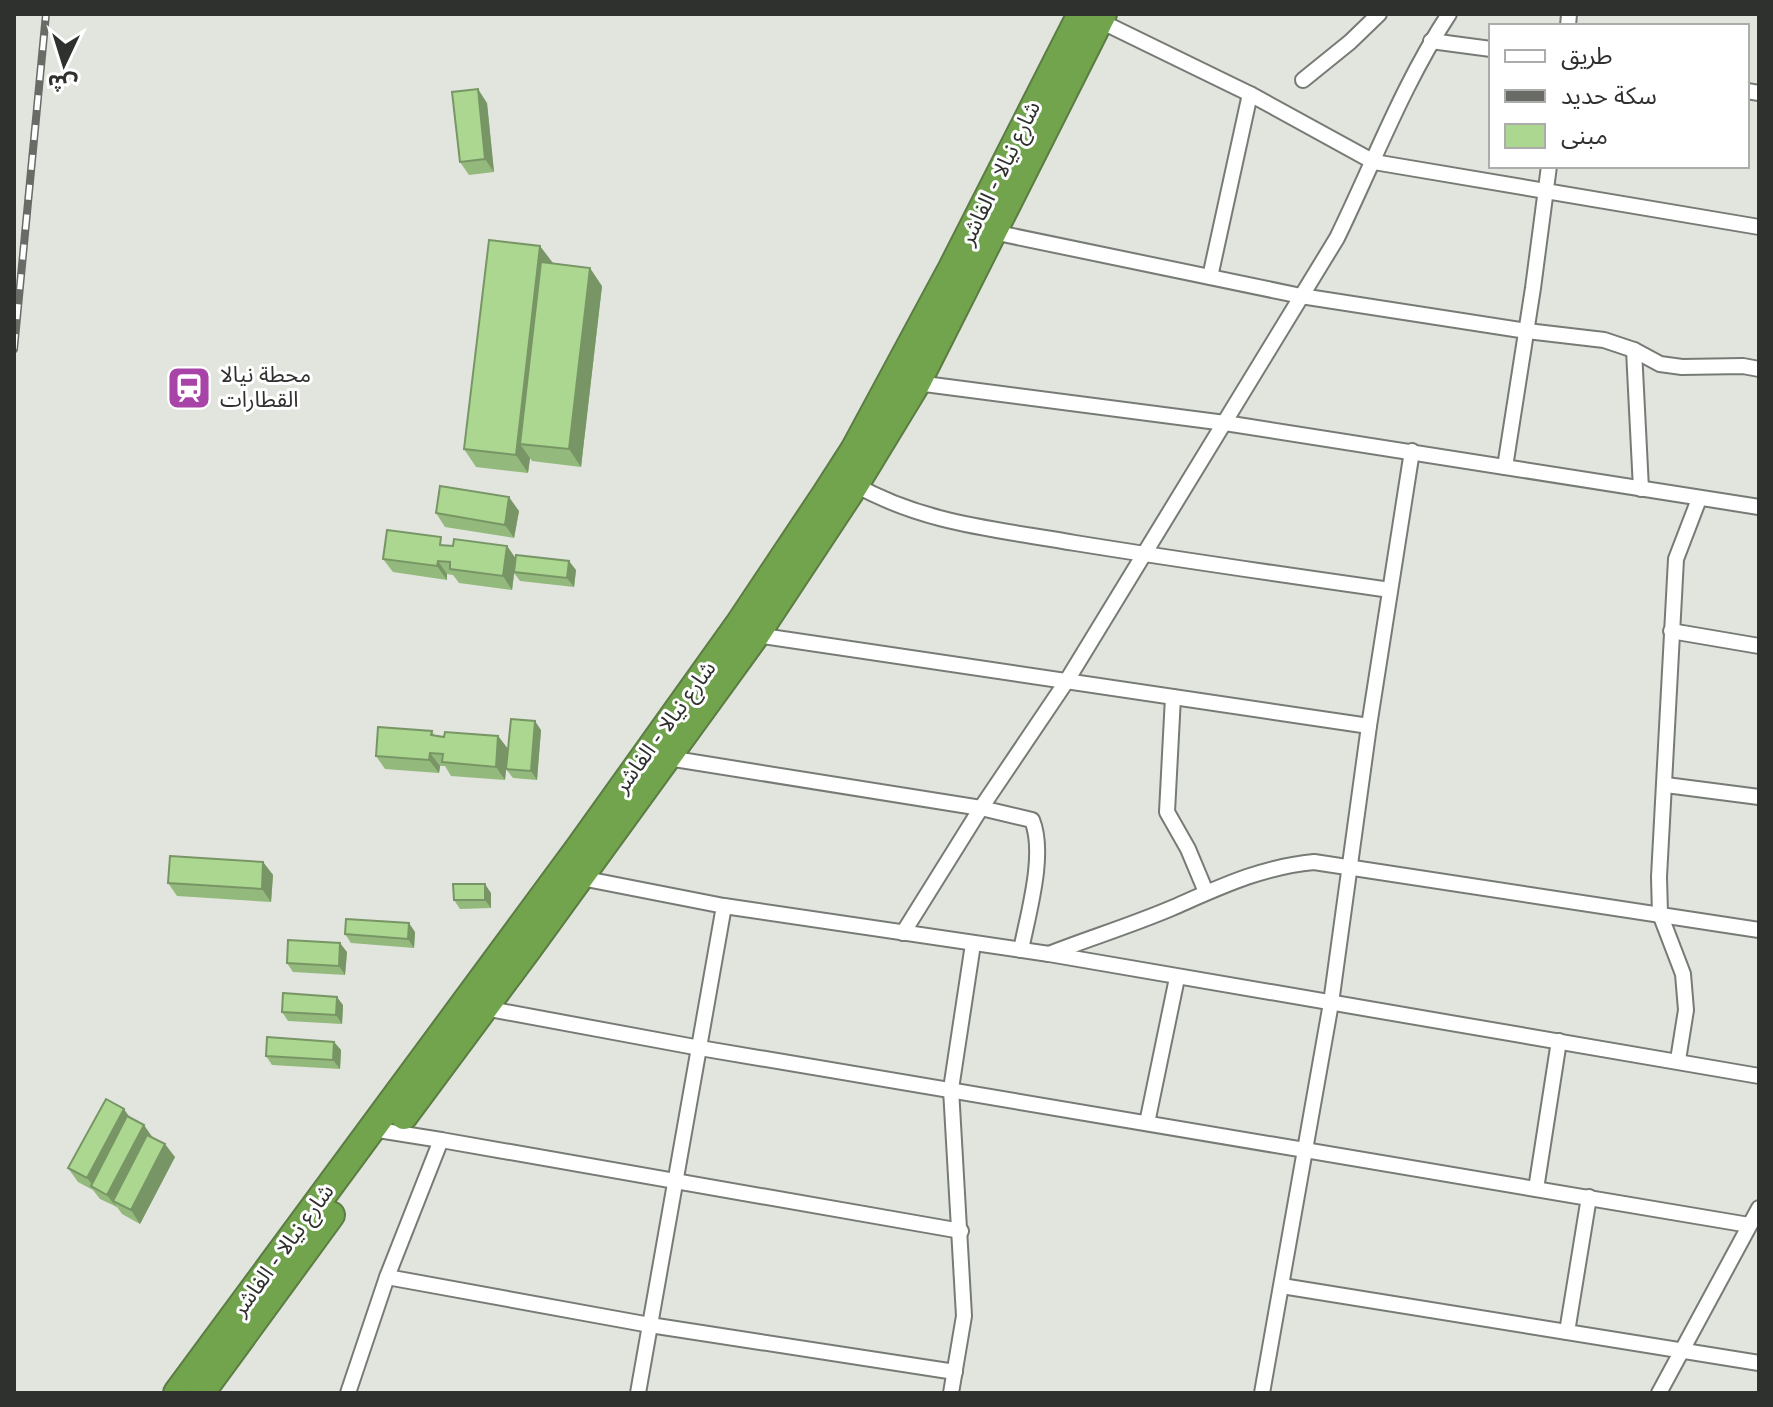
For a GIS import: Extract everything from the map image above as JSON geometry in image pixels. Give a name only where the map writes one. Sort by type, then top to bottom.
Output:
[{"type":"highway","name":"شارع نيالا - الفاشر","points":[[454,1031],[484,1008],[739,624],[917,383],[993,232],[1092,16]]},
{"type":"highway","name":"شارع نيالا - الفاشر","points":[[177,1393],[204,1378],[569,876],[668,758],[756,635],[847,480],[945,281],[1092,16]]},
{"type":"street","points":[[1303,80],[1379,14]]},
{"type":"street","points":[[903,933],[981,808],[1066,682],[1337,238],[1413,73],[1449,14]]},
{"type":"street","points":[[1092,16],[1250,94],[1374,162],[1759,227]]},
{"type":"street","points":[[1431,41],[1489,49]]},
{"type":"street","points":[[1210,277],[1250,94]]},
{"type":"street","points":[[1505,467],[1549,168]]},
{"type":"street","points":[[993,232],[1301,296],[1604,340],[1634,350],[1660,364],[1759,369]]},
{"type":"street","points":[[1634,350],[1641,489]]},
{"type":"street","points":[[917,383],[1225,423],[1759,507]]},
{"type":"street","points":[[1262,1393],[1331,1003],[1369,726],[1412,451]]},
{"type":"street","points":[[847,480],[898,507],[944,521],[1390,590]]},
{"type":"street","points":[[1678,1060],[1686,1010],[1683,974],[1660,914],[1659,877],[1676,559],[1699,499]]},
{"type":"street","points":[[1671,631],[1759,646]]},
{"type":"street","points":[[756,635],[1369,726]]},
{"type":"street","points":[[1173,697],[1167,812],[1188,849],[1206,892]]},
{"type":"street","points":[[668,758],[981,808],[1032,820],[1038,834],[1033,888],[1021,950]]},
{"type":"street","points":[[1666,785],[1759,797]]},
{"type":"street","points":[[1049,954],[1283,865],[1314,862],[1759,930]]},
{"type":"street","points":[[569,876],[724,906],[1049,954],[1759,1076]]},
{"type":"street","points":[[638,1393],[724,906]]},
{"type":"street","points":[[951,1393],[964,1316],[951,1089],[973,944]]},
{"type":"street","points":[[1147,1123],[1177,978]]},
{"type":"street","points":[[484,1008],[700,1048],[1749,1225]]},
{"type":"street","points":[[1536,1189],[1559,1041]]},
{"type":"street","points":[[382,1130],[961,1231]]},
{"type":"street","points":[[348,1393],[387,1277],[441,1140]]},
{"type":"street","points":[[1567,1332],[1589,1197]]},
{"type":"street","points":[[1659,1393],[1759,1208]]},
{"type":"street","points":[[387,1277],[650,1325],[955,1372]]},
{"type":"street","points":[[1282,1286],[1759,1363]]},
{"type":"building","points":[[478,89],[485,159],[460,162],[452,92]]},
{"type":"building","points":[[489,240],[540,246],[516,455],[464,449]]},
{"type":"building","points":[[541,262],[590,268],[569,449],[520,444]]},
{"type":"building","points":[[440,486],[509,497],[505,525],[436,513]]},
{"type":"building","points":[[387,530],[441,537],[440,545],[453,546],[454,539],[507,546],[503,576],[450,569],[450,562],[438,561],[437,566],[383,559]]},
{"type":"building","points":[[516,555],[569,561],[567,578],[514,572]]},
{"type":"building","points":[[511,719],[535,721],[531,771],[506,769]]},
{"type":"building","points":[[378,727],[432,731],[431,735],[444,737],[445,732],[498,736],[496,767],[442,762],[443,754],[430,753],[429,760],[376,756]]},
{"type":"building","points":[[170,856],[263,862],[262,889],[168,883]]},
{"type":"building","points":[[453,884],[485,884],[485,900],[454,900]]},
{"type":"building","points":[[346,919],[409,923],[408,939],[345,934]]},
{"type":"building","points":[[288,940],[340,943],[339,966],[287,963]]},
{"type":"building","points":[[283,993],[337,997],[336,1015],[282,1012]]},
{"type":"building","points":[[267,1037],[334,1042],[333,1060],[266,1056]]},
{"type":"building","points":[[106,1099],[124,1109],[87,1178],[68,1168]]},
{"type":"building","points":[[127,1116],[144,1125],[107,1195],[91,1186]]},
{"type":"building","points":[[147,1135],[165,1144],[131,1210],[113,1201]]},
{"type":"railway","points":[[14,349],[46,14]]},
{"type":"place","name":"محطة نيالا القطارات","points":[[189,388]]}]
